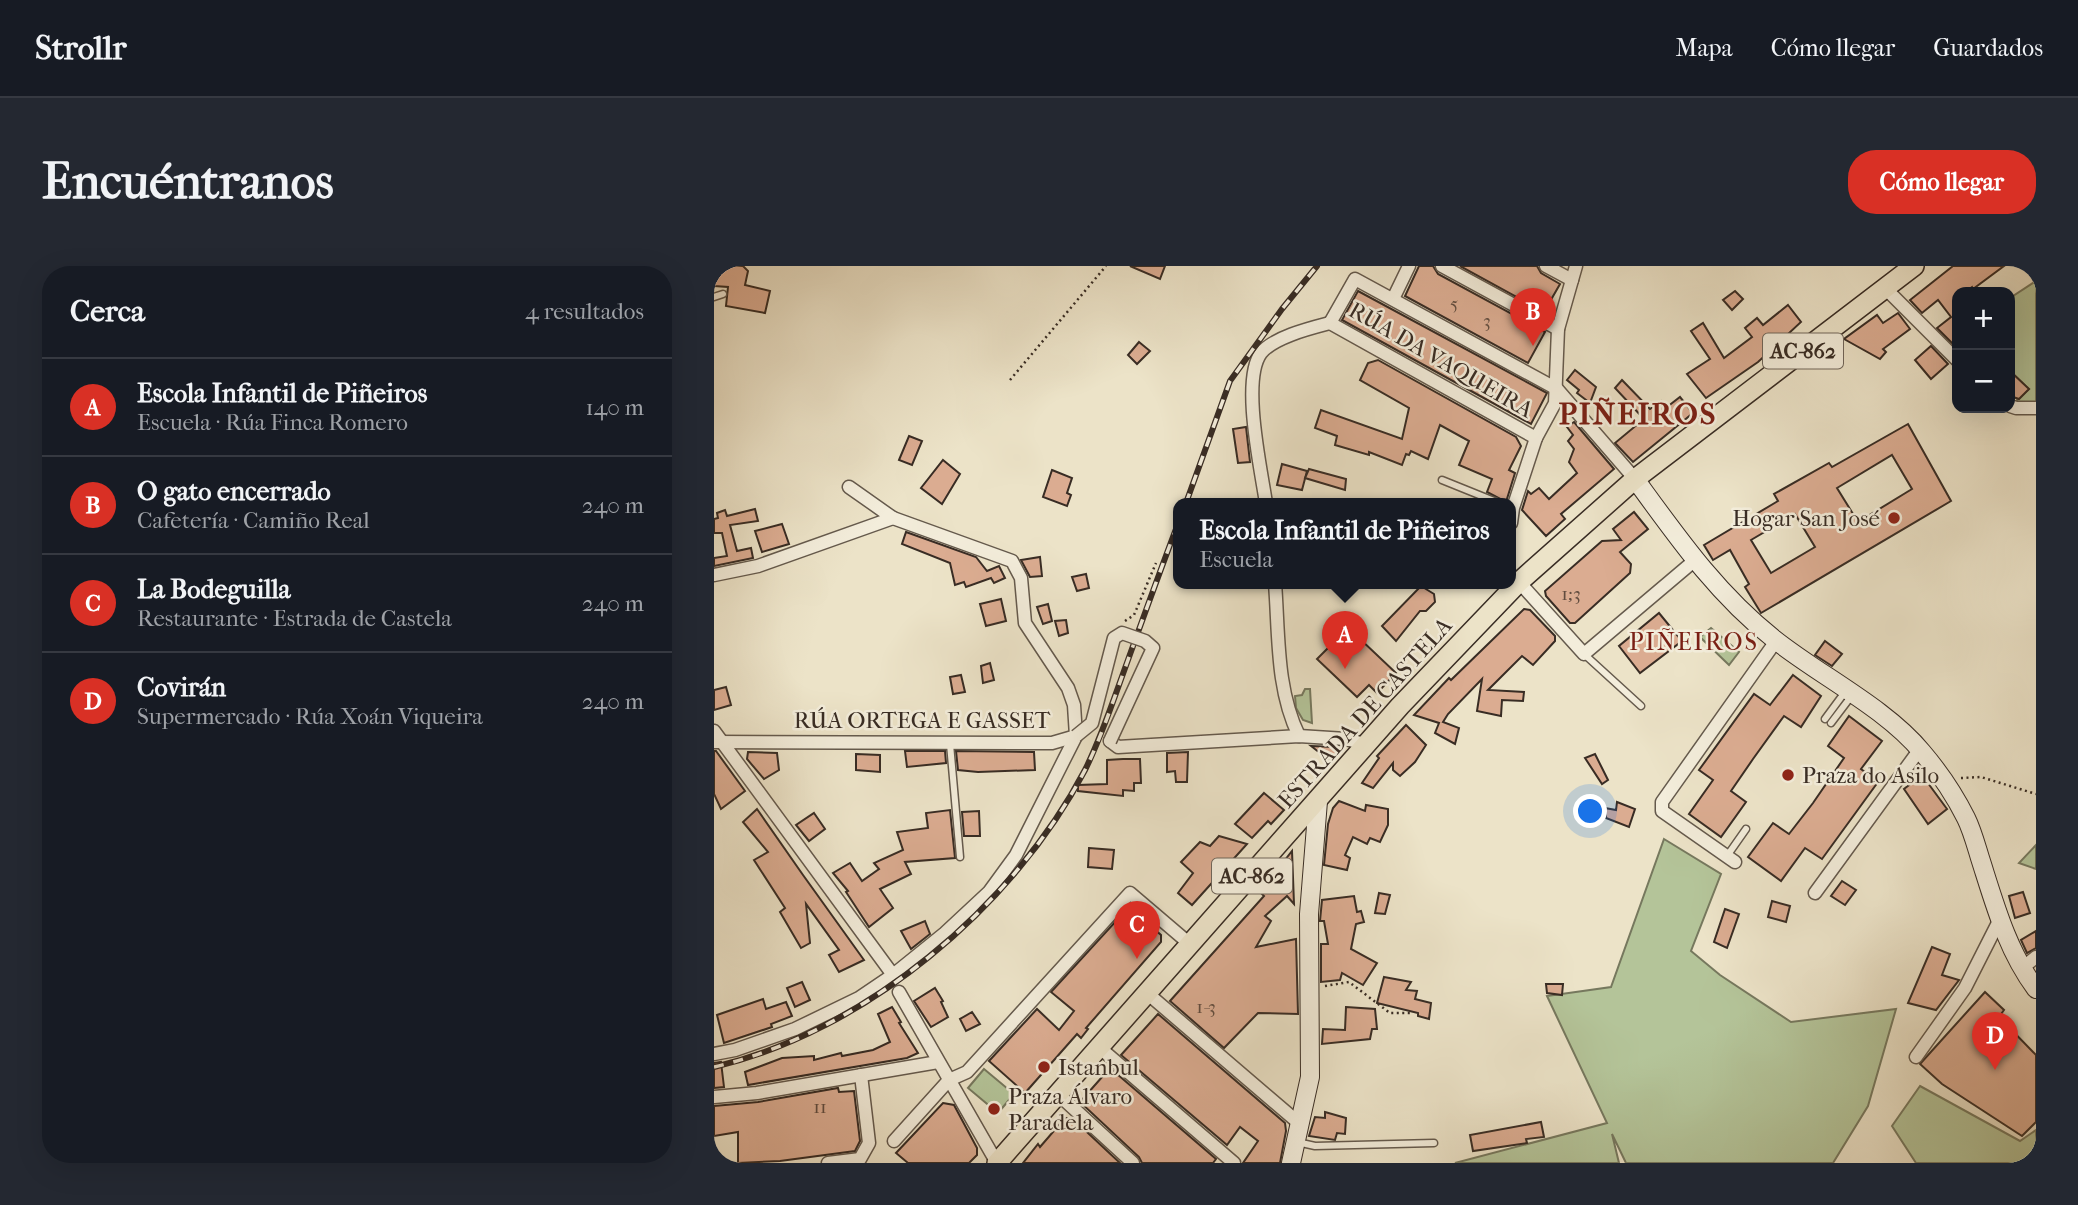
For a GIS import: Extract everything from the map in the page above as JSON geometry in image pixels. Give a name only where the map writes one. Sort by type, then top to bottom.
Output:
[{"type":"main road","name":"ESTRADA DE CASTELA","points":[[1516,583],[1636,479],[1914,266]]},
{"type":"main road","name":"ESTRADA DE CASTELA","points":[[997,1163],[1400,706],[1510,589]]},
{"type":"street","points":[[1409,266],[1393,299],[1558,389],[1636,479],[1694,561],[1735,606],[1776,641],[1886,719],[1920,749],[1948,786],[1967,820],[2009,945],[2021,969],[2036,989]]},
{"type":"street","points":[[1442,266],[1558,328]]},
{"type":"street","points":[[1546,266],[1572,280]]},
{"type":"street","points":[[1515,498],[1536,438],[1555,403],[1558,389],[1558,328],[1576,266]]},
{"type":"street","name":"RÚA DA VAQUEIRA","points":[[1393,299],[1355,279],[1331,323],[1536,438]]},
{"type":"street","points":[[1885,288],[1952,355]]},
{"type":"street","points":[[1265,498],[1252,405],[1254,370],[1266,348],[1298,332],[1331,323]]},
{"type":"street","points":[[2015,407],[2036,408]]},
{"type":"street","points":[[714,1054],[795,1028],[859,998],[893,975],[945,933],[989,892],[1016,855],[1076,737],[1074,705],[1068,688],[1025,623],[1021,579],[1012,561],[893,518],[849,487]]},
{"type":"street","points":[[714,575],[758,566],[893,518]]},
{"type":"street","points":[[1516,589],[1584,654],[1694,561]]},
{"type":"street","points":[[1275,589],[1283,694],[1300,736]]},
{"type":"street","name":"RÚA ORTEGA E GASSET","points":[[719,742],[1052,743],[1076,737],[1092,723],[1114,638],[1122,634],[1145,641],[1153,648],[1110,741],[1118,747],[1300,736],[1346,739],[1368,745]]},
{"type":"street","points":[[1731,860],[1662,811],[1662,802],[1776,641]]},
{"type":"street","points":[[714,731],[719,742],[893,975]]},
{"type":"street","points":[[1815,893],[1920,749]]},
{"type":"street","points":[[1291,1163],[1310,1077],[1309,914],[1318,801]]},
{"type":"street","points":[[894,1141],[949,1080],[967,1072],[1130,893],[1191,945]]},
{"type":"street","points":[[1916,1057],[1965,988],[2000,919]]},
{"type":"street","points":[[2021,969],[2036,957]]},
{"type":"street","points":[[899,992],[997,1163]]},
{"type":"street","points":[[1147,993],[1298,1133]]},
{"type":"street","points":[[1100,1048],[1234,1163]]},
{"type":"street","points":[[714,1097],[757,1093],[938,1062]]},
{"type":"street","points":[[828,1163],[860,1159],[869,1143],[861,1075]]},
{"type":"street","points":[[1059,1095],[1133,1163]]},
{"type":"lane","points":[[714,297],[723,295]]},
{"type":"lane","points":[[1443,480],[1487,498]]},
{"type":"lane","points":[[1584,654],[1641,706]]},
{"type":"lane","points":[[1828,721],[1850,692]]},
{"type":"lane","points":[[950,742],[960,857]]},
{"type":"lane","points":[[1731,860],[1746,829]]},
{"type":"lane","points":[[1298,1133],[1315,1146],[1434,1143]]},
{"type":"path","points":[[1010,380],[1106,266]]},
{"type":"path","points":[[1948,786],[1963,777],[1981,777],[2036,794]]},
{"type":"path","points":[[1311,988],[1349,982],[1390,1013],[1413,1013]]},
{"type":"green space","points":[[2036,281],[2036,405],[2015,403],[2029,389],[2015,376],[2015,295]]},
{"type":"green space","points":[[1711,628],[1739,652],[1729,665],[1700,637]]},
{"type":"green space","points":[[1305,689],[1310,689],[1312,723],[1303,720],[1296,708],[1295,696],[1302,695]]},
{"type":"green space","points":[[1664,839],[1721,874],[1691,951],[1720,975],[1791,1022],[1896,1009],[1868,1106],[1833,1163],[1626,1163],[1612,1134],[1619,1163],[1455,1163],[1607,1123],[1547,996],[1611,987]]},
{"type":"green space","points":[[2036,845],[2036,869],[2019,863]]},
{"type":"green space","points":[[984,1069],[1014,1094],[998,1113],[968,1088]]},
{"type":"green space","points":[[1920,1086],[2020,1141],[2036,1130],[2036,1163],[1916,1163],[1892,1126]]},
{"type":"building","points":[[743,266],[748,271],[745,285],[770,291],[765,313],[726,306],[728,287],[714,286],[714,267]]},
{"type":"building","points":[[1130,266],[1165,266],[1160,279]]},
{"type":"building","points":[[1419,266],[1433,266],[1438,274],[1545,332],[1528,363],[1405,296]]},
{"type":"building","points":[[1460,266],[1537,266],[1541,273],[1560,284],[1544,312]]},
{"type":"building","points":[[1953,266],[2004,266],[1976,287],[1952,287],[1952,343],[1937,328],[1951,317],[1938,300],[1922,313],[1910,300]]},
{"type":"building","points":[[1358,291],[1547,393],[1531,424],[1342,320]]},
{"type":"building","points":[[1735,291],[1743,299],[1732,310],[1723,300]]},
{"type":"building","points":[[1788,305],[1801,322],[1758,362],[1706,398],[1687,374],[1710,359],[1691,331],[1703,323],[1724,358],[1752,337],[1745,328],[1757,318],[1763,325]]},
{"type":"building","points":[[1898,313],[1910,329],[1883,349],[1886,352],[1880,359],[1844,339],[1877,315],[1883,323]]},
{"type":"building","points":[[1139,342],[1150,351],[1137,364],[1128,355]]},
{"type":"building","points":[[1931,346],[1948,364],[1931,379],[1915,360]]},
{"type":"building","points":[[1378,360],[1516,437],[1521,446],[1509,470],[1515,473],[1507,498],[1498,498],[1487,492],[1492,479],[1459,465],[1469,441],[1440,425],[1428,459],[1411,451],[1409,455],[1406,454],[1402,465],[1369,452],[1369,455],[1335,445],[1337,436],[1315,428],[1321,410],[1402,439],[1409,408],[1360,380],[1368,363]]},
{"type":"building","points":[[1575,370],[1596,387],[1590,403],[1577,393],[1579,390],[1567,380]]},
{"type":"building","points":[[2015,376],[2029,389],[2019,399],[2015,398]]},
{"type":"building","points":[[1622,380],[1650,409],[1661,401],[1667,407],[1680,397],[1693,413],[1633,462],[1615,443],[1644,419],[1615,388]]},
{"type":"building","points":[[1574,422],[1614,469],[1561,514],[1565,519],[1546,536],[1522,510],[1528,491],[1531,494],[1539,488],[1549,499],[1577,473],[1569,462],[1574,449],[1568,441],[1573,435],[1567,427]]},
{"type":"building","name":"Hogar San José","points":[[1908,424],[1951,501],[1761,613],[1745,587],[1749,584],[1730,550],[1713,560],[1704,545],[1778,501],[1774,494],[1829,463],[1832,467]],"holes":[[[1892,455],[1912,489],[1858,522],[1837,488]],[[1795,514],[1815,547],[1771,573],[1751,540]]]},
{"type":"building","points":[[1246,427],[1250,462],[1238,463],[1233,429]]},
{"type":"building","points":[[909,436],[922,441],[912,465],[899,460]]},
{"type":"building","points":[[943,460],[960,474],[942,504],[921,488]]},
{"type":"building","points":[[1282,464],[1307,471],[1302,490],[1277,485]]},
{"type":"building","points":[[1309,469],[1346,479],[1345,490],[1305,478]]},
{"type":"building","points":[[1052,470],[1072,478],[1067,493],[1071,495],[1067,506],[1043,497]]},
{"type":"building","points":[[755,509],[758,521],[730,525],[737,551],[751,548],[753,558],[714,566],[714,558],[727,556],[722,533],[714,533],[717,513],[725,510],[727,516]]},
{"type":"building","points":[[1634,512],[1648,529],[1620,552],[1631,564],[1630,573],[1575,623],[1570,623],[1546,596],[1545,591],[1602,541],[1621,540],[1613,529]]},
{"type":"building","points":[[782,524],[789,544],[762,552],[755,531]]},
{"type":"building","points":[[906,532],[976,557],[987,571],[999,566],[1005,578],[994,583],[991,578],[966,587],[964,582],[955,585],[950,563],[902,544]]},
{"type":"building","points":[[1040,557],[1042,576],[1030,577],[1021,560]]},
{"type":"building","points":[[1086,574],[1089,588],[1077,591],[1072,577]]},
{"type":"building","points":[[1418,589],[1426,589],[1434,594],[1435,602],[1426,611],[1420,611],[1396,641],[1382,626]]},
{"type":"building","points":[[1001,599],[1006,621],[986,626],[980,604]]},
{"type":"building","points":[[1048,604],[1052,621],[1043,624],[1037,607]]},
{"type":"building","points":[[1524,609],[1530,610],[1555,636],[1555,641],[1533,665],[1522,656],[1488,690],[1524,692],[1523,701],[1502,700],[1501,716],[1477,711],[1482,679],[1443,722],[1459,728],[1455,744],[1435,733],[1439,723],[1414,715],[1449,678],[1451,680]]},
{"type":"building","points":[[1659,613],[1682,641],[1640,673],[1619,646]]},
{"type":"building","points":[[1066,620],[1068,633],[1059,636],[1055,621]]},
{"type":"building","points":[[1340,620],[1396,673],[1377,693],[1369,685],[1357,697],[1317,659],[1339,637],[1331,630]]},
{"type":"building","points":[[1825,641],[1842,654],[1832,666],[1815,655]]},
{"type":"building","points":[[990,663],[994,680],[983,683],[981,666]]},
{"type":"building","points":[[961,675],[965,692],[953,694],[950,677]]},
{"type":"building","points":[[1793,675],[1821,696],[1801,727],[1784,716],[1753,759],[1731,791],[1746,802],[1721,837],[1689,814],[1713,780],[1699,770],[1754,694],[1770,705]]},
{"type":"building","points":[[726,687],[731,705],[714,710],[714,690]]},
{"type":"building","points":[[1849,716],[1882,741],[1861,769],[1878,782],[1822,859],[1805,848],[1781,881],[1748,857],[1773,823],[1789,834],[1813,803],[1844,758],[1828,746]]},
{"type":"building","points":[[1406,725],[1426,745],[1415,762],[1400,776],[1393,770],[1393,763],[1373,788],[1362,783],[1379,758],[1377,756]]},
{"type":"building","points":[[1311,746],[1334,747],[1340,750],[1330,761]]},
{"type":"building","points":[[714,751],[745,791],[721,809],[714,794]]},
{"type":"building","points":[[905,751],[945,751],[946,763],[907,767]]},
{"type":"building","points":[[956,751],[1034,752],[1035,770],[958,770]]},
{"type":"building","points":[[748,752],[777,753],[779,770],[764,779],[747,759]]},
{"type":"building","points":[[1188,752],[1187,782],[1176,782],[1175,771],[1167,772],[1167,753]]},
{"type":"building","points":[[856,754],[880,755],[880,772],[856,770]]},
{"type":"building","points":[[1595,754],[1608,780],[1602,784],[1585,758]]},
{"type":"building","points":[[1140,759],[1141,783],[1134,783],[1134,791],[1123,790],[1123,796],[1078,791],[1078,785],[1107,784],[1107,760]]},
{"type":"building","points":[[1922,775],[1947,809],[1928,824],[1904,789]]},
{"type":"building","points":[[1264,793],[1284,810],[1271,824],[1268,821],[1252,838],[1235,824]]},
{"type":"building","points":[[1339,801],[1365,811],[1366,805],[1388,809],[1388,825],[1380,842],[1370,838],[1367,844],[1353,837],[1345,855],[1350,858],[1347,870],[1324,865],[1328,824],[1333,808]]},
{"type":"building","points":[[1617,802],[1635,809],[1629,827],[1606,818],[1605,808],[1616,810]]},
{"type":"building","points":[[757,809],[864,960],[839,972],[829,955],[839,950],[806,904],[810,943],[801,948],[780,912],[785,908],[754,860],[768,852],[743,822]]},
{"type":"building","points":[[950,810],[955,858],[905,862],[911,874],[880,889],[893,908],[869,927],[846,892],[848,891],[833,873],[850,863],[862,881],[879,869],[874,863],[903,850],[897,832],[928,828],[926,813]]},
{"type":"building","points":[[979,811],[980,836],[964,836],[962,812]]},
{"type":"building","points":[[814,813],[825,829],[809,841],[796,825]]},
{"type":"building","points":[[1219,836],[1247,844],[1192,905],[1178,893],[1193,873],[1181,862],[1200,842],[1210,846]]},
{"type":"building","points":[[1089,848],[1114,850],[1112,869],[1088,867]]},
{"type":"building","points":[[1292,851],[1294,904],[1287,896],[1265,916],[1271,921],[1256,947],[1296,939],[1298,1014],[1258,1013],[1224,1048],[1170,1001],[1264,896],[1260,892]]},
{"type":"building","points":[[1842,881],[1856,890],[1845,905],[1831,896]]},
{"type":"building","points":[[2023,892],[2030,913],[2015,918],[2009,896]]},
{"type":"building","points":[[1379,893],[1390,895],[1385,914],[1375,913]]},
{"type":"building","points":[[1354,896],[1357,912],[1361,911],[1364,922],[1356,924],[1351,949],[1377,963],[1363,985],[1342,973],[1340,980],[1321,982],[1321,944],[1328,944],[1324,921],[1320,921],[1322,900]]},
{"type":"building","points":[[1772,901],[1790,906],[1786,922],[1768,917]]},
{"type":"building","points":[[1127,909],[1132,910],[1161,935],[1161,942],[1086,1028],[1088,1029],[1081,1038],[1077,1034],[1025,1093],[989,1061],[1037,1009],[1059,1030],[1074,1011],[1051,992]]},
{"type":"building","points":[[1725,909],[1739,914],[1727,948],[1714,942]]},
{"type":"building","points":[[925,921],[930,934],[911,949],[901,931]]},
{"type":"building","points":[[2036,931],[2036,948],[2027,953],[2021,940]]},
{"type":"building","points":[[1932,947],[1950,954],[1942,975],[1959,980],[1936,1010],[1908,1003]]},
{"type":"building","points":[[1384,977],[1411,982],[1406,990],[1417,991],[1415,999],[1431,1003],[1429,1019],[1418,1016],[1418,1013],[1377,1003]]},
{"type":"building","points":[[802,982],[810,1000],[795,1007],[787,988]]},
{"type":"building","points":[[1546,984],[1563,984],[1562,995],[1547,993]]},
{"type":"building","points":[[935,988],[948,1017],[931,1027],[914,1001]]},
{"type":"building","points":[[1985,992],[2004,1010],[1999,1017],[2036,1055],[2036,1122],[2022,1136],[1942,1084],[1920,1064]]},
{"type":"building","points":[[763,999],[766,1009],[786,1002],[792,1016],[771,1024],[772,1027],[724,1043],[717,1015]]},
{"type":"building","points":[[892,1007],[918,1053],[907,1058],[748,1085],[745,1072],[782,1058],[814,1056],[814,1060],[841,1053],[842,1056],[873,1050],[890,1042],[878,1014]]},
{"type":"building","points":[[1346,1007],[1375,1009],[1377,1029],[1372,1029],[1370,1039],[1322,1044],[1323,1029],[1345,1030]]},
{"type":"building","points":[[972,1012],[980,1024],[966,1031],[960,1019]]},
{"type":"building","points":[[1158,1014],[1285,1123],[1280,1163],[1243,1163],[1258,1141],[1240,1127],[1227,1145],[1121,1055]]},
{"type":"building","points":[[721,1062],[724,1087],[714,1088],[714,1063]]},
{"type":"building","points":[[1110,1068],[1216,1159],[1213,1163],[1142,1163],[1139,1157],[1080,1102]]},
{"type":"building","points":[[838,1088],[839,1092],[854,1091],[860,1141],[855,1151],[780,1161],[738,1163],[738,1132],[714,1136],[714,1106],[758,1102]]},
{"type":"building","points":[[943,1103],[954,1105],[977,1148],[977,1155],[969,1163],[908,1163],[896,1153]]},
{"type":"building","points":[[1325,1112],[1346,1118],[1345,1134],[1337,1133],[1335,1140],[1309,1136],[1315,1117],[1325,1118]]},
{"type":"building","points":[[1065,1118],[1073,1119],[1120,1163],[1023,1163]]},
{"type":"building","points":[[1541,1122],[1544,1137],[1526,1139],[1527,1143],[1473,1151],[1470,1135]]},
{"type":"railway","points":[[1188,498],[1230,381],[1317,266]]},
{"type":"railway","points":[[714,1067],[770,1050],[826,1025],[879,994],[930,956],[976,915],[1018,869],[1055,820],[1091,758],[1173,537]]},
{"type":"place","name":"O gato encerrado","points":[[1533,346]]},
{"type":"place","name":"Hogar San José","points":[[1894,518]]},
{"type":"place","name":"Escola Infantil de Piñeiros","points":[[1345,669]]},
{"type":"place","name":"Praza do Asilo","points":[[1788,775]]},
{"type":"place","name":"La Bodeguilla","points":[[1137,959]]},
{"type":"place","name":"Istanbul","points":[[1044,1067]]},
{"type":"place","name":"Covirán","points":[[1995,1070]]},
{"type":"place","name":"Praza Álvaro Paradela","points":[[994,1109]]},
{"type":"district","name":"PIÑEIROS","points":[[1638,414]]},
{"type":"district","name":"PIÑEIROS","points":[[1694,642]]}]
